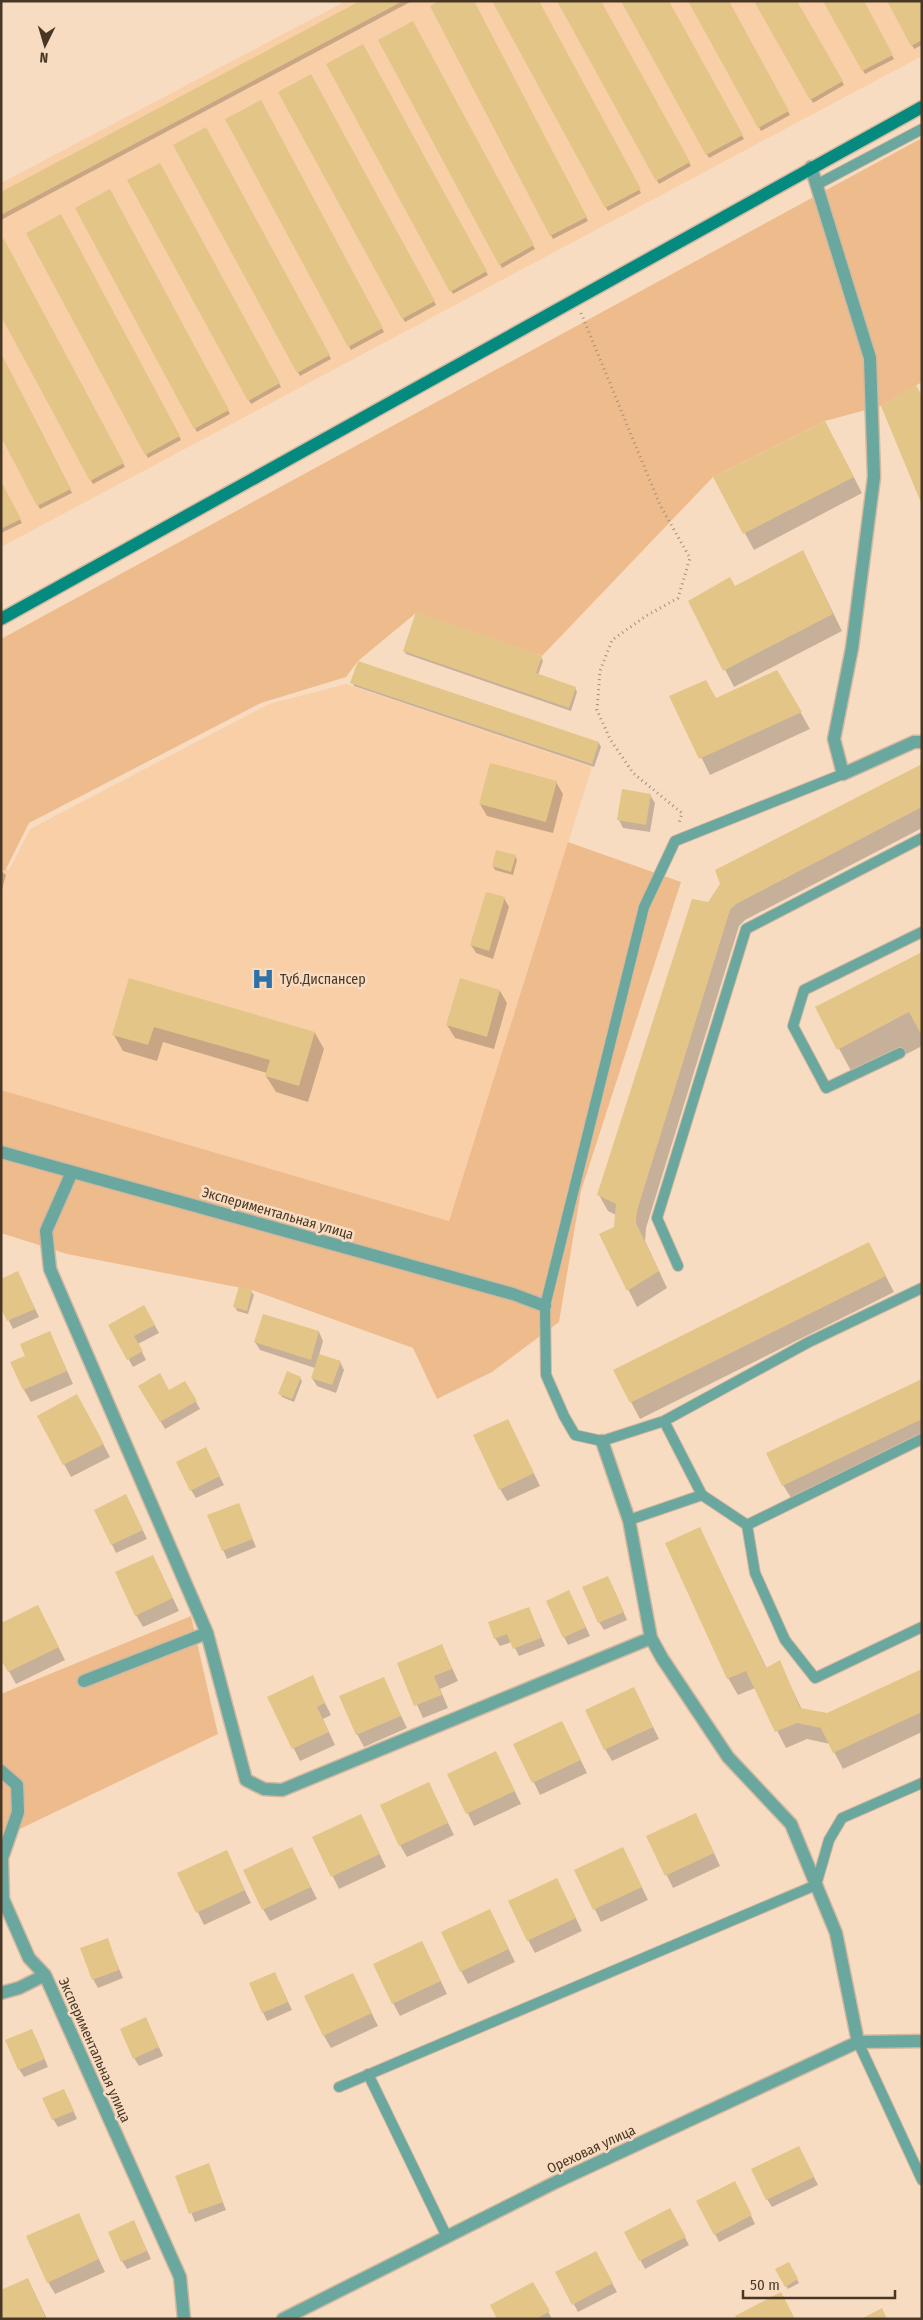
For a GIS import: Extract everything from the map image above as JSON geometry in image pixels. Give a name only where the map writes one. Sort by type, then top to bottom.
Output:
[{"type":"main road","points":[[1,619],[922,107]]},
{"type":"street","points":[[811,167],[870,358],[874,477],[852,648],[834,739],[843,774],[914,742],[922,742]]},
{"type":"street","name":"Экспериментальная улица","points":[[1,1152],[504,1292],[545,1306]]},
{"type":"street","points":[[72,1172],[46,1231],[50,1269],[207,1633],[246,1780],[264,1789],[282,1790],[651,1638]]},
{"type":"street","points":[[602,1441],[629,1520],[651,1638],[662,1658],[728,1757],[791,1824],[836,1933],[858,2042]]},
{"type":"street","points":[[84,1681],[207,1633]]},
{"type":"street","name":"Экспериментальная улица","points":[[1,1771],[17,1785],[18,1812],[2,1858],[3,1899],[29,1958],[45,1975],[180,2277],[184,2319]]},
{"type":"street","points":[[1,1993],[19,1988],[45,1975]]},
{"type":"street","name":"Ореховая улица","points":[[283,2319],[556,2182],[858,2042],[922,2041]]},
{"type":"lane","points":[[816,184],[922,129]]},
{"type":"lane","points":[[843,774],[675,841],[644,907],[545,1306],[546,1375],[564,1416],[576,1435],[602,1441],[664,1421],[810,1342],[922,1288]]},
{"type":"lane","points":[[678,1266],[657,1218],[746,929],[922,838]]},
{"type":"lane","points":[[900,1053],[826,1088],[792,1026],[804,990],[922,932]]},
{"type":"lane","points":[[664,1421],[702,1495],[747,1524],[758,1582],[785,1640],[815,1678],[922,1627]]},
{"type":"lane","points":[[747,1524],[922,1439]]},
{"type":"lane","points":[[629,1520],[702,1495]]},
{"type":"lane","points":[[339,2087],[816,1885],[829,1840],[842,1818],[922,1783]]},
{"type":"lane","points":[[858,2042],[922,2180]]},
{"type":"lane","points":[[368,2074],[446,2236]]},
{"type":"path","points":[[575,299],[660,505],[690,558],[678,598],[646,616],[612,640],[600,671],[597,710],[610,739],[633,772],[682,813],[675,841]]},
{"type":"shaded area","points":[[346,1],[922,1],[922,56],[1,547],[1,183]]},
{"type":"shaded area","points":[[922,138],[922,382],[881,406],[825,421],[713,477],[542,656],[416,613],[358,661],[346,677],[261,703],[29,823],[5,871],[1,869],[1,639]]},
{"type":"shaded area","name":"Туб.Диспансер","points":[[346,684],[592,767],[449,1221],[1,1090],[1,868],[9,870],[30,829],[269,704]]},
{"type":"shaded area","points":[[568,842],[681,882],[581,1191],[559,1322],[492,1372],[437,1399],[413,1348],[252,1290],[67,1254],[1,1233],[1,1090],[449,1221]]},
{"type":"shaded area","points":[[191,1616],[218,1734],[1,1838],[1,1694]]},
{"type":"building","points":[[360,1],[403,1],[1,215],[1,192]]},
{"type":"building","points":[[439,1],[474,1],[587,217],[550,236],[430,6]]},
{"type":"building","points":[[492,1],[539,1],[641,189],[605,208]]},
{"type":"building","points":[[557,1],[601,1],[690,162],[656,181]]},
{"type":"building","points":[[621,1],[669,1],[743,135],[706,155]]},
{"type":"building","points":[[688,1],[729,1],[789,111],[758,128]]},
{"type":"building","points":[[754,1],[797,1],[843,81],[810,100]]},
{"type":"building","points":[[823,1],[864,1],[893,55],[862,71]]},
{"type":"building","points":[[887,1],[922,1],[922,40],[911,46]]},
{"type":"building","points":[[413,21],[534,245],[499,265],[378,40]]},
{"type":"building","points":[[363,44],[487,271],[450,292],[326,64]]},
{"type":"building","points":[[311,74],[435,301],[402,319],[278,92]]},
{"type":"building","points":[[261,100],[383,328],[348,347],[225,119]]},
{"type":"building","points":[[206,127],[330,355],[297,373],[173,145]]},
{"type":"building","points":[[160,163],[280,383],[248,401],[127,180]]},
{"type":"building","points":[[110,189],[229,410],[194,429],[75,208]]},
{"type":"building","points":[[61,214],[180,436],[145,455],[26,233]]},
{"type":"building","points":[[4,239],[124,463],[90,481],[1,316],[1,240]]},
{"type":"building","points":[[1,353],[71,489],[37,506],[1,437]]},
{"type":"building","points":[[916,385],[922,396],[922,505],[881,406]]},
{"type":"building","points":[[825,421],[854,477],[743,534],[713,477]]},
{"type":"building","points":[[1,481],[21,519],[1,529]]},
{"type":"building","points":[[803,550],[833,614],[723,671],[688,601],[730,577],[735,586]]},
{"type":"building","points":[[416,612],[542,656],[536,673],[576,687],[569,708],[403,651]]},
{"type":"building","points":[[358,661],[599,742],[592,764],[350,683]]},
{"type":"building","points":[[777,670],[802,712],[699,759],[669,696],[706,680],[716,698]]},
{"type":"building","points":[[490,763],[557,781],[546,822],[479,804]]},
{"type":"building","points":[[922,764],[922,807],[736,904],[730,910],[637,1211],[636,1223],[659,1271],[627,1291],[599,1234],[614,1227],[616,1204],[597,1195],[692,899],[708,902],[720,884],[715,870]]},
{"type":"building","points":[[622,789],[651,794],[646,825],[617,820]]},
{"type":"building","points":[[496,850],[516,855],[511,872],[492,866]]},
{"type":"building","points":[[486,892],[505,897],[489,951],[470,945]]},
{"type":"building","points":[[922,952],[922,1036],[909,1012],[837,1050],[815,1007]]},
{"type":"building","points":[[129,978],[315,1032],[299,1086],[265,1076],[270,1060],[154,1027],[148,1045],[112,1035]]},
{"type":"building","points":[[460,978],[500,990],[487,1037],[446,1025]]},
{"type":"building","points":[[869,1242],[886,1276],[630,1403],[613,1370]]},
{"type":"building","points":[[18,1271],[35,1309],[7,1321],[1,1308],[1,1279]]},
{"type":"building","points":[[239,1286],[252,1290],[247,1311],[233,1307]]},
{"type":"building","points":[[144,1305],[155,1325],[134,1336],[143,1351],[127,1360],[108,1325]]},
{"type":"building","points":[[263,1314],[319,1331],[311,1360],[254,1342]]},
{"type":"building","points":[[50,1331],[67,1371],[23,1390],[10,1362],[25,1356],[20,1344]]},
{"type":"building","points":[[319,1354],[341,1361],[332,1385],[311,1378]]},
{"type":"building","points":[[287,1371],[301,1377],[292,1399],[278,1394]]},
{"type":"building","points":[[160,1373],[169,1390],[185,1381],[197,1401],[160,1422],[138,1386]]},
{"type":"building","points":[[922,1379],[922,1419],[782,1486],[766,1453]]},
{"type":"building","points":[[77,1394],[104,1444],[63,1465],[37,1416]]},
{"type":"building","points":[[508,1419],[534,1473],[499,1490],[473,1435]]},
{"type":"building","points":[[206,1447],[220,1476],[190,1491],[176,1462]]},
{"type":"building","points":[[126,1494],[143,1530],[111,1545],[94,1510]]},
{"type":"building","points":[[239,1503],[253,1539],[222,1551],[207,1515]]},
{"type":"building","points":[[700,1527],[766,1668],[780,1660],[800,1708],[827,1713],[922,1669],[922,1712],[833,1753],[821,1728],[797,1723],[775,1732],[746,1671],[727,1679],[665,1543]]},
{"type":"building","points":[[153,1555],[173,1598],[135,1616],[115,1572]]},
{"type":"building","points":[[608,1576],[624,1612],[598,1623],[582,1587]]},
{"type":"building","points":[[569,1590],[586,1627],[563,1638],[546,1601]]},
{"type":"building","points":[[38,1605],[59,1647],[8,1672],[1,1660],[1,1623]]},
{"type":"building","points":[[529,1607],[541,1638],[513,1649],[507,1634],[494,1639],[488,1622]]},
{"type":"building","points":[[442,1644],[452,1669],[434,1676],[442,1695],[414,1706],[397,1663]]},
{"type":"building","points":[[313,1675],[325,1703],[317,1707],[329,1732],[292,1749],[267,1697]]},
{"type":"building","points":[[384,1677],[401,1716],[356,1735],[339,1696]]},
{"type":"building","points":[[634,1687],[653,1727],[604,1750],[585,1710]]},
{"type":"building","points":[[562,1721],[581,1760],[532,1783],[513,1744]]},
{"type":"building","points":[[496,1751],[515,1791],[466,1814],[447,1774]]},
{"type":"building","points":[[429,1782],[448,1823],[399,1846],[380,1805]]},
{"type":"building","points":[[696,1813],[714,1853],[665,1876],[646,1836]]},
{"type":"building","points":[[361,1814],[380,1854],[331,1877],[312,1837]]},
{"type":"building","points":[[292,1847],[311,1887],[262,1910],[243,1870]]},
{"type":"building","points":[[623,1847],[642,1887],[593,1910],[574,1870]]},
{"type":"building","points":[[227,1850],[245,1890],[196,1913],[177,1873]]},
{"type":"building","points":[[557,1878],[576,1918],[527,1941],[508,1901]]},
{"type":"building","points":[[490,1909],[509,1949],[460,1972],[441,1932]]},
{"type":"building","points":[[108,1938],[119,1970],[92,1980],[80,1948]]},
{"type":"building","points":[[422,1941],[441,1981],[392,2004],[373,1964]]},
{"type":"building","points":[[275,1972],[288,2002],[262,2013],[249,1983]]},
{"type":"building","points":[[353,1973],[372,2013],[323,2036],[304,1996]]},
{"type":"building","points":[[146,2017],[159,2047],[133,2059],[120,2029]]},
{"type":"building","points":[[32,2029],[45,2059],[18,2070],[5,2040]]},
{"type":"building","points":[[64,2089],[74,2111],[52,2120],[42,2098]]},
{"type":"building","points":[[799,2146],[814,2177],[766,2200],[751,2169]]},
{"type":"building","points":[[209,2163],[223,2202],[189,2214],[175,2176]]},
{"type":"building","points":[[735,2181],[752,2215],[714,2235],[696,2201]]},
{"type":"building","points":[[670,2208],[686,2237],[639,2261],[624,2232]]},
{"type":"building","points":[[79,2213],[99,2259],[47,2283],[26,2236]]},
{"type":"building","points":[[134,2220],[147,2251],[121,2262],[108,2232]]},
{"type":"building","points":[[596,2251],[613,2283],[572,2305],[555,2272]]},
{"type":"building","points":[[789,2262],[798,2279],[785,2287],[775,2269]]},
{"type":"building","points":[[28,2278],[46,2319],[1,2319],[1,2290]]},
{"type":"building","points":[[533,2282],[550,2311],[536,2319],[497,2319],[490,2305]]},
{"type":"building","points":[[781,2292],[795,2319],[737,2319],[735,2316]]},
{"type":"building","points":[[882,2308],[887,2319],[861,2319]]},
{"type":"place","name":"Туб.Диспансер","points":[[263,979]]}]
